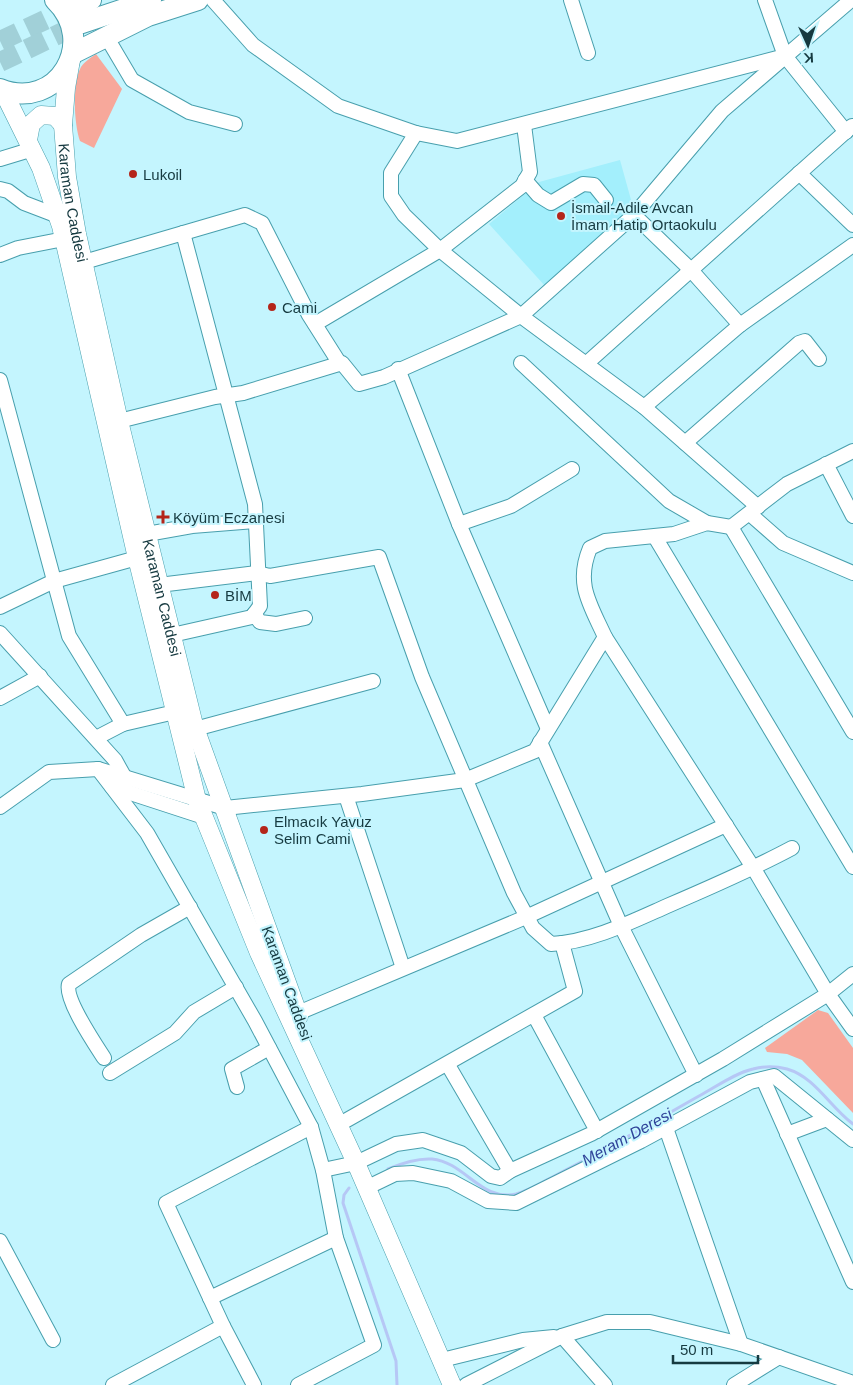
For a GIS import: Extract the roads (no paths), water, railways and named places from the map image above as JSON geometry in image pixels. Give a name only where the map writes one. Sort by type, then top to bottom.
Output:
[{"type":"highway","points":[[2,90],[24,94],[44,89],[60,77],[72,56],[72,27],[66,12],[55,0]]},
{"type":"highway","points":[[83,9],[151,0]]},
{"type":"highway","points":[[72,56],[106,36],[148,16],[198,0]]},
{"type":"main road","name":"Karaman Caddesi","points":[[72,56],[66,88],[63,125],[67,177],[118,421],[195,728],[337,1122]]},
{"type":"main road","name":"Karaman Caddesi","points":[[2,90],[30,144],[58,216],[136,558],[197,800],[259,953],[356,1163],[452,1385]]},
{"type":"main road","points":[[30,144],[31,124],[41,115],[54,116],[63,125]]},
{"type":"street","points":[[213,0],[253,45],[338,106],[416,133],[457,141],[524,125],[690,79],[785,56]]},
{"type":"street","points":[[571,0],[588,53]]},
{"type":"street","points":[[587,363],[849,129],[785,56],[765,0]]},
{"type":"street","points":[[84,262],[245,215],[262,223],[315,324],[340,364],[342,363],[359,384],[384,377],[398,369],[521,316],[634,215],[722,111],[851,0]]},
{"type":"street","points":[[106,36],[132,80],[189,112],[235,124]]},
{"type":"street","points":[[315,324],[440,250],[522,186],[530,172],[524,125]]},
{"type":"street","points":[[416,133],[391,173],[391,196],[404,215],[440,250],[521,316],[644,407],[754,510],[783,543],[853,573]]},
{"type":"street","points":[[0,159],[30,144]]},
{"type":"street","points":[[800,173],[853,225]]},
{"type":"street","points":[[525,180],[538,195],[550,203],[583,184],[594,185],[606,200]]},
{"type":"street","points":[[0,189],[8,191],[24,203],[58,216]]},
{"type":"street","points":[[634,215],[690,270],[740,325]]},
{"type":"street","points":[[172,635],[252,617],[260,606],[255,504],[183,233]]},
{"type":"street","points":[[0,255],[18,248],[64,239]]},
{"type":"street","points":[[644,407],[740,325],[853,246]]},
{"type":"street","points":[[684,443],[799,343],[805,341],[819,359]]},
{"type":"street","points":[[521,363],[669,500],[707,523],[731,527],[787,484],[853,451]]},
{"type":"street","points":[[118,421],[243,393],[340,364]]},
{"type":"street","points":[[398,369],[459,524],[548,729]]},
{"type":"street","points":[[0,380],[69,636],[123,724]]},
{"type":"street","points":[[826,464],[853,516]]},
{"type":"street","points":[[459,524],[511,506],[572,469]]},
{"type":"street","points":[[147,534],[192,526],[255,521]]},
{"type":"street","points":[[707,523],[674,534],[605,541],[590,548],[585,560],[582,580],[605,637],[754,869],[828,994],[853,1030]]},
{"type":"street","points":[[731,527],[853,732]]},
{"type":"street","points":[[655,536],[853,867]]},
{"type":"street","points":[[159,585],[257,573],[270,576],[379,557],[422,677],[514,893],[533,928],[551,944],[562,943],[621,926],[754,869],[792,848]]},
{"type":"street","points":[[0,607],[54,581],[136,558]]},
{"type":"street","points":[[254,614],[260,622],[268,624],[305,618]]},
{"type":"street","points":[[0,633],[115,760],[125,778]]},
{"type":"street","points":[[0,806],[49,772],[98,769],[225,808],[346,796],[465,780],[535,751],[605,637]]},
{"type":"street","points":[[0,698],[40,676]]},
{"type":"street","points":[[195,728],[374,681]]},
{"type":"street","points":[[96,738],[123,724],[175,712]]},
{"type":"street","points":[[540,742],[621,926],[696,1075]]},
{"type":"street","points":[[98,769],[147,833],[236,987],[311,1127],[323,1170],[336,1238],[374,1345],[298,1385]]},
{"type":"street","points":[[112,787],[204,817]]},
{"type":"street","points":[[346,796],[403,968]]},
{"type":"street","points":[[298,1013],[526,916],[726,825]]},
{"type":"street","points":[[104,1058],[79,1016],[69,993],[69,984],[141,935],[190,907]]},
{"type":"street","points":[[337,1122],[448,1065],[576,991],[562,943]]},
{"type":"street","points":[[323,1170],[356,1163],[396,1144],[423,1140],[461,1153],[492,1176],[500,1178],[510,1171],[597,1131],[696,1075],[828,994],[853,974]]},
{"type":"street","points":[[110,1073],[174,1032],[194,1012],[236,987]]},
{"type":"street","points":[[534,1015],[597,1131]]},
{"type":"street","points":[[237,1087],[232,1069],[269,1048]]},
{"type":"street","points":[[448,1065],[510,1171]]},
{"type":"street","points":[[366,1188],[395,1174],[413,1173],[451,1181],[488,1201],[516,1203],[666,1128],[750,1082],[774,1076],[853,1140]]},
{"type":"street","points":[[763,1079],[853,1282]]},
{"type":"street","points":[[787,1134],[827,1119]]},
{"type":"street","points":[[254,1385],[223,1326],[166,1202],[311,1127]]},
{"type":"street","points":[[666,1128],[740,1344]]},
{"type":"street","points":[[210,1298],[336,1238]]},
{"type":"street","points":[[0,1241],[53,1340]]},
{"type":"street","points":[[466,1385],[562,1336],[606,1322],[650,1322],[740,1344],[853,1383]]},
{"type":"street","points":[[113,1385],[223,1326]]},
{"type":"street","points":[[442,1360],[523,1340],[562,1336]]},
{"type":"street","points":[[562,1336],[605,1385]]},
{"type":"street","points":[[734,1385],[779,1357]]},
{"type":"waterway","name":"Meram Deresi","points":[[388,1169],[409,1161],[432,1159],[454,1167],[493,1192],[504,1195],[516,1194],[596,1154],[732,1077],[746,1071],[766,1067],[779,1067],[797,1073],[814,1085],[853,1124]]},
{"type":"waterway","name":"Meram Deresi","points":[[349,1188],[344,1195],[343,1203],[396,1361],[397,1385]]},
{"type":"tunnel","points":[[0,41],[77,5]]},
{"type":"tunnel","points":[[0,62],[82,23]]},
{"type":"place","name":"Lukoil","points":[[133,174]]},
{"type":"place","name":"İsmail-Adile Avcan İmam Hatip Ortaokulu","points":[[561,216]]},
{"type":"place","name":"Cami","points":[[272,307]]},
{"type":"place","name":"Köyüm Eczanesi","points":[[163,517]]},
{"type":"place","name":"BİM","points":[[215,595]]},
{"type":"place","name":"Elmacık Yavuz Selim Cami","points":[[264,830]]}]
